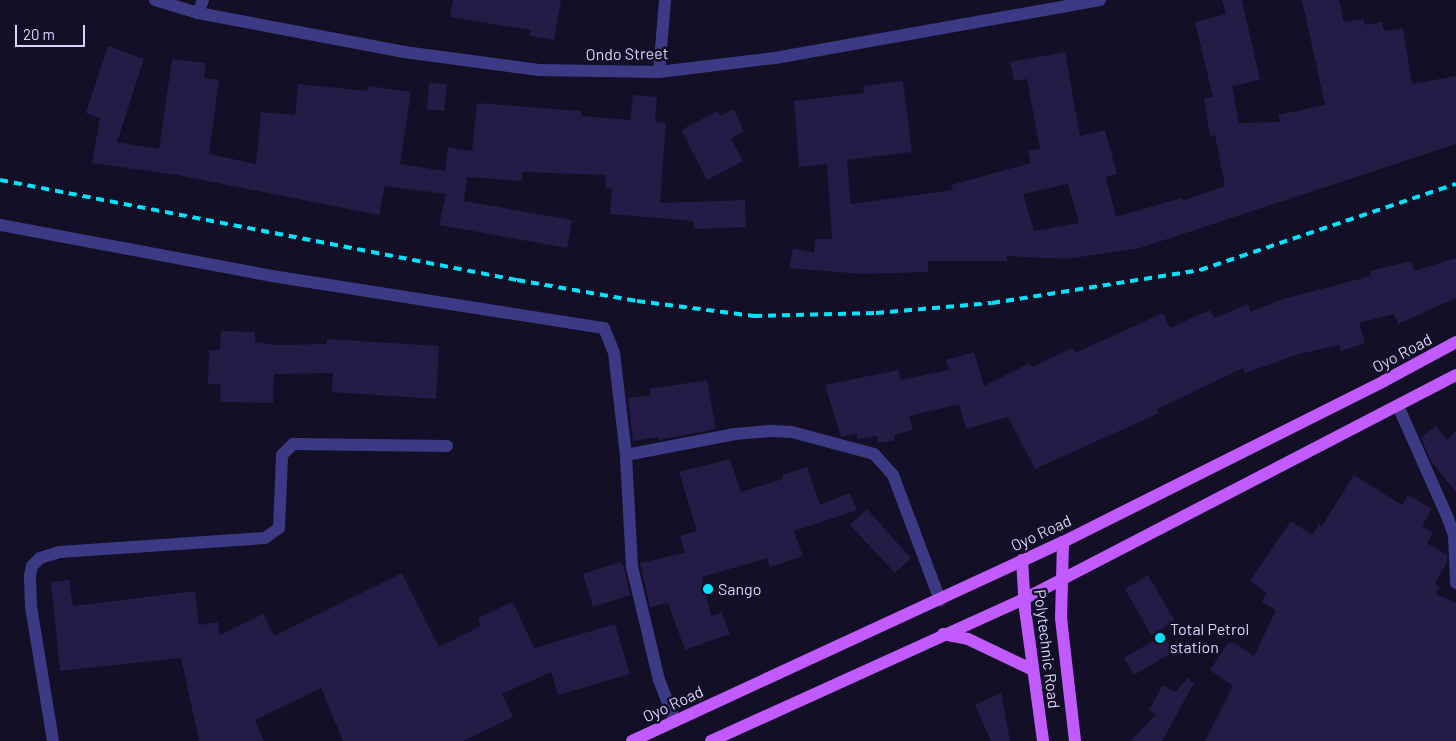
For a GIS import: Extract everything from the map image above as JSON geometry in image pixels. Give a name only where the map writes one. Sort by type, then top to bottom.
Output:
[{"type":"main road","name":"Oyo Road","points":[[632,741],[1063,542],[1384,381],[1456,342]]},
{"type":"main road","points":[[711,741],[943,634],[1024,600],[1456,375]]},
{"type":"main road","name":"Polytechnic Road","points":[[1063,542],[1064,656],[1076,741]]},
{"type":"main road","name":"Polytechnic Road","points":[[1022,560],[1024,600],[1032,670],[1043,741]]},
{"type":"main road","points":[[943,634],[968,638],[1032,670]]},
{"type":"street","name":"Ondo Street","points":[[155,0],[198,13],[404,52],[539,70],[660,72],[774,58],[1100,0]]},
{"type":"street","points":[[198,13],[203,0]]},
{"type":"street","points":[[660,72],[665,0]]},
{"type":"street","points":[[0,225],[278,277],[604,328],[614,353],[626,455],[632,567],[659,680],[675,721]]},
{"type":"street","points":[[1398,406],[1447,516],[1455,544],[1456,583]]},
{"type":"street","points":[[626,455],[735,434],[773,431],[800,434],[874,454],[893,475],[940,600]]},
{"type":"street","points":[[53,741],[31,606],[30,576],[32,566],[40,558],[60,552],[265,538],[279,528],[282,455],[292,444],[447,446]]},
{"type":"building","points":[[453,0],[561,0],[554,40],[530,36],[531,30],[450,17]]},
{"type":"building","points":[[1222,0],[1242,0],[1260,80],[1232,86],[1239,123],[1280,122],[1278,115],[1325,105],[1302,0],[1339,0],[1344,22],[1364,19],[1365,25],[1382,22],[1384,31],[1403,28],[1412,84],[1456,76],[1456,144],[1140,248],[1067,259],[1007,256],[1007,261],[928,261],[928,272],[862,274],[789,268],[793,248],[814,253],[815,239],[832,239],[827,164],[799,167],[794,101],[864,93],[863,86],[903,81],[912,152],[847,160],[851,204],[953,190],[951,185],[1031,163],[1028,151],[1040,149],[1027,79],[1014,81],[1010,62],[1065,52],[1080,136],[1105,130],[1117,174],[1106,177],[1116,217],[1181,198],[1182,201],[1225,186],[1215,135],[1210,136],[1204,98],[1213,97],[1195,22],[1226,14]],"holes":[[[1068,184],[1079,223],[1034,231],[1023,194]]]},
{"type":"building","points":[[108,46],[144,59],[117,142],[159,149],[172,59],[206,63],[204,78],[219,80],[209,154],[256,164],[261,112],[295,115],[298,84],[368,91],[369,86],[411,92],[400,164],[445,171],[448,147],[472,151],[477,103],[581,111],[581,116],[630,120],[633,95],[657,97],[655,122],[666,123],[660,203],[745,200],[746,227],[694,229],[693,221],[610,214],[612,189],[605,188],[606,175],[522,172],[522,181],[467,177],[464,201],[572,220],[567,248],[439,225],[446,194],[385,186],[379,215],[177,175],[92,163],[100,118],[86,113]]},
{"type":"building","points":[[429,83],[447,84],[444,111],[427,109]]},
{"type":"building","points":[[734,109],[744,132],[731,138],[743,161],[707,180],[681,130],[718,111],[720,116]]},
{"type":"building","points":[[1456,258],[1456,298],[1398,324],[1394,314],[1359,323],[1365,343],[1341,351],[1339,345],[1299,354],[1245,373],[1243,368],[1157,409],[1159,413],[1035,469],[1008,417],[966,429],[959,404],[909,416],[913,430],[894,435],[895,440],[878,443],[877,436],[858,439],[857,434],[841,437],[825,385],[898,370],[901,380],[949,370],[946,360],[974,352],[984,386],[1030,363],[1032,367],[1072,348],[1075,353],[1163,313],[1170,328],[1210,310],[1214,318],[1248,304],[1251,312],[1283,299],[1371,276],[1370,271],[1411,261],[1414,271]]},
{"type":"building","points":[[221,331],[255,332],[255,342],[275,345],[327,344],[327,339],[439,346],[436,399],[332,392],[333,373],[274,374],[273,403],[220,402],[221,384],[208,384],[209,350],[220,350]]},
{"type":"building","points":[[707,380],[716,429],[658,440],[658,437],[633,441],[628,398],[651,395],[650,389]]},
{"type":"building","points":[[1436,426],[1447,440],[1456,431],[1456,492],[1431,461],[1421,438]]},
{"type":"building","points":[[730,459],[741,492],[783,479],[782,475],[807,467],[820,505],[850,493],[857,510],[794,531],[803,556],[770,567],[767,558],[702,577],[711,616],[722,612],[730,634],[685,650],[668,603],[650,607],[640,563],[685,553],[680,536],[697,531],[679,472]]},
{"type":"building","points":[[1354,475],[1402,505],[1408,495],[1432,509],[1422,526],[1433,533],[1427,543],[1447,555],[1447,562],[1435,584],[1440,587],[1436,594],[1456,603],[1456,741],[1205,741],[1233,686],[1210,670],[1228,643],[1235,643],[1254,656],[1276,610],[1262,602],[1267,593],[1250,581],[1291,521],[1312,535],[1319,524],[1322,526]]},
{"type":"building","points":[[867,509],[911,558],[895,573],[850,525]]},
{"type":"building","points":[[620,562],[624,567],[630,595],[593,607],[583,574]]},
{"type":"building","points":[[402,573],[439,647],[481,626],[478,618],[513,602],[534,648],[615,624],[630,674],[558,695],[551,672],[502,694],[513,717],[463,741],[343,741],[321,688],[255,720],[264,741],[199,741],[181,658],[60,671],[51,582],[69,580],[73,606],[195,591],[199,625],[218,622],[220,635],[263,614],[274,636]]},
{"type":"building","points":[[1148,575],[1175,621],[1151,635],[1125,589]]},
{"type":"building","points":[[1163,635],[1173,652],[1134,675],[1124,658]]},
{"type":"building","points":[[1188,678],[1194,683],[1162,741],[1131,741],[1156,714],[1149,710],[1163,685],[1175,692]]},
{"type":"building","points":[[1001,693],[1010,741],[991,741],[975,705]]},
{"type":"railway","points":[[0,180],[517,280],[637,301],[754,316],[876,313],[992,303],[1200,270],[1456,184]]},
{"type":"place","name":"Sango","points":[[708,589]]},
{"type":"place","name":"Total Petrol station","points":[[1160,638]]}]
